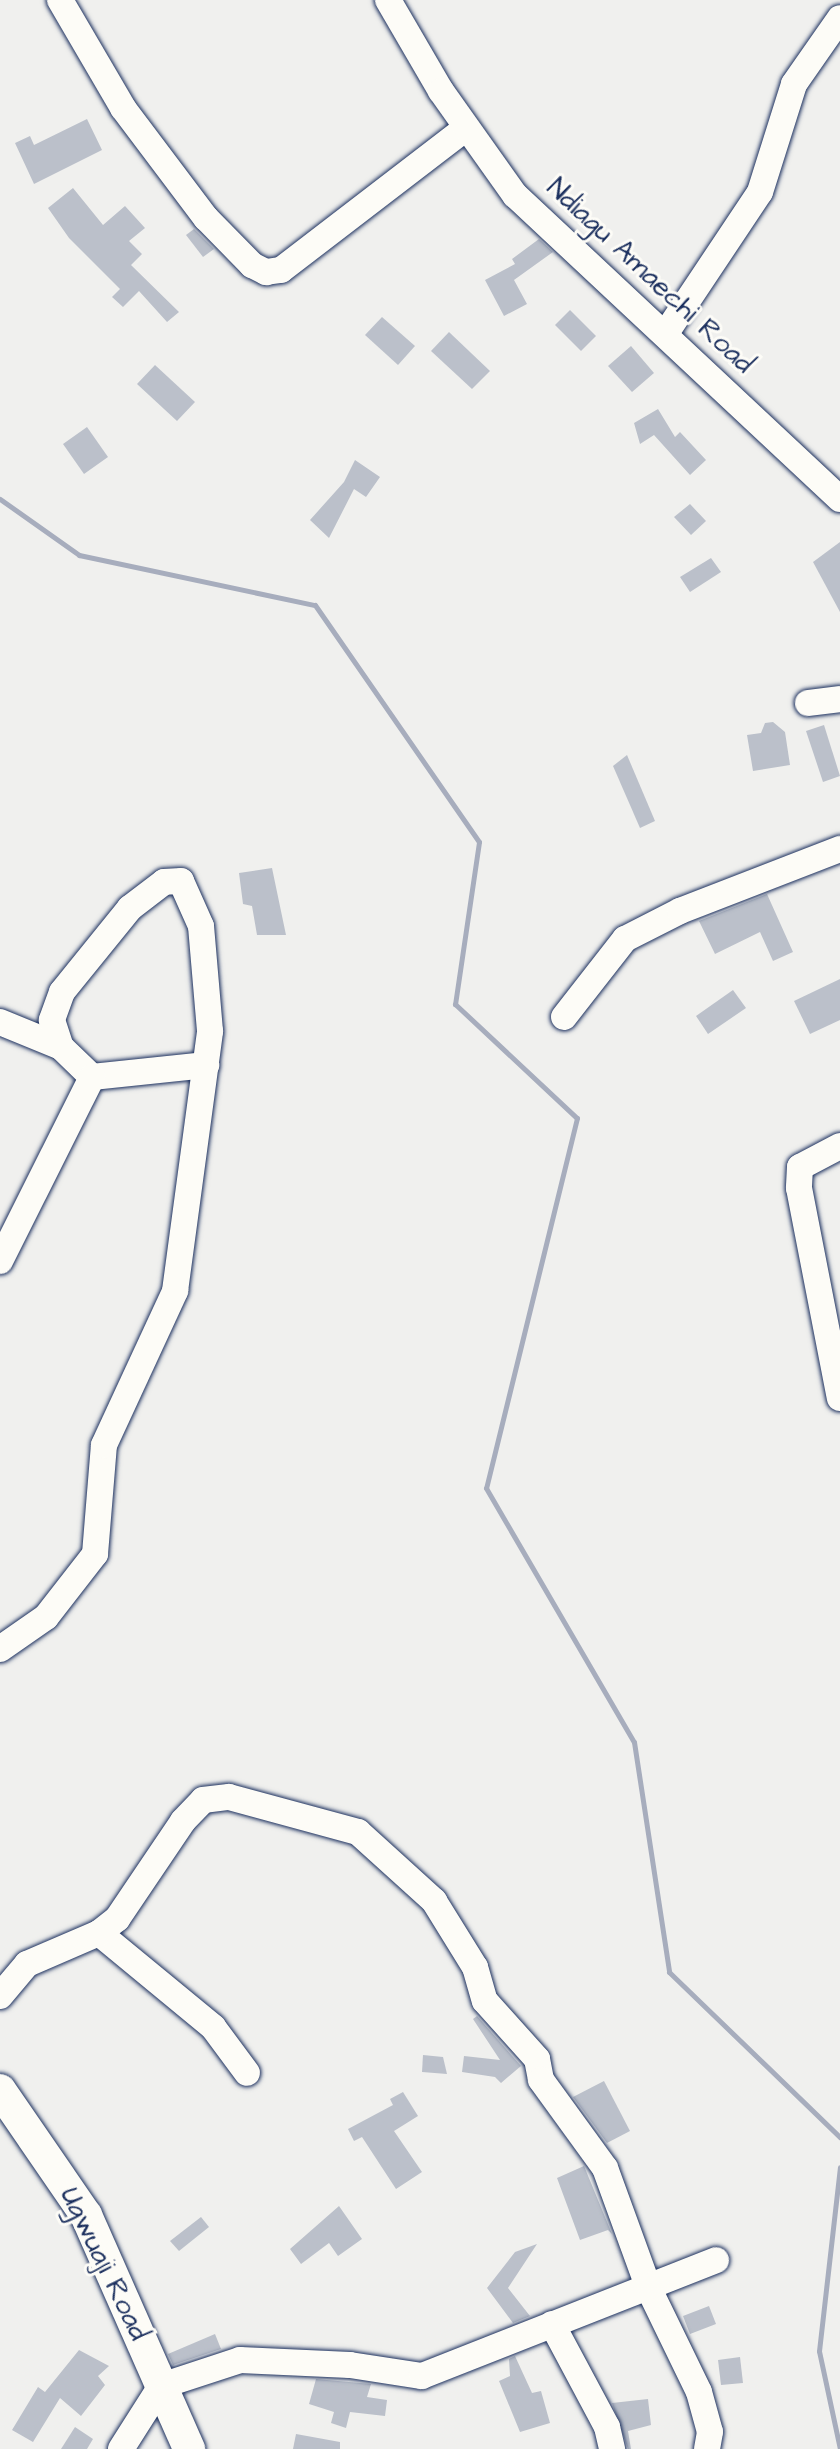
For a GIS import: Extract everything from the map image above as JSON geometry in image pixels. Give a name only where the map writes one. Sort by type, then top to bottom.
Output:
[{"type":"main road","name":"Ugwuaji Road","points":[[0,2090],[86,2215],[189,2449]]},
{"type":"street","points":[[60,0],[123,108],[197,206],[252,265],[266,272],[281,270],[466,128]]},
{"type":"street","name":"Ndiagu Amaechi Road","points":[[388,0],[466,128],[515,195],[559,241],[666,333],[840,499]]},
{"type":"street","points":[[666,333],[760,192],[794,84],[840,18]]},
{"type":"street","points":[[808,703],[840,699]]},
{"type":"street","points":[[564,1017],[625,939],[680,911],[840,849]]},
{"type":"street","points":[[0,1649],[46,1617],[95,1554],[104,1445],[175,1291],[206,1065],[210,1005],[201,926],[177,878],[164,882],[130,908],[62,992],[52,1020],[61,1047]]},
{"type":"street","points":[[0,1022],[61,1047],[92,1077]]},
{"type":"street","points":[[92,1077],[206,1065]]},
{"type":"street","points":[[0,1261],[92,1077]]},
{"type":"street","points":[[840,1146],[800,1167],[799,1188],[840,1398]]},
{"type":"street","points":[[0,1996],[27,1964],[99,1933],[117,1919],[183,1821],[203,1800],[229,1797],[358,1832],[434,1901],[475,1967],[485,2001],[537,2059],[541,2080],[605,2168],[649,2289],[699,2392],[710,2432],[707,2449]]},
{"type":"street","points":[[99,1933],[213,2027],[247,2073]]},
{"type":"street","points":[[121,2449],[161,2386],[240,2360],[350,2365],[422,2376],[716,2260]]},
{"type":"street","points":[[552,2324],[607,2427],[612,2449]]},
{"type":"building","points":[[87,119],[102,150],[34,184],[15,143],[30,136],[34,145]]},
{"type":"building","points":[[73,188],[103,225],[125,206],[145,228],[129,241],[142,254],[131,265],[179,312],[167,322],[139,291],[123,307],[112,297],[120,289],[69,238],[48,208]]},
{"type":"building","points":[[194,229],[214,249],[203,257],[186,235]]},
{"type":"building","points":[[539,239],[553,252],[514,280],[527,304],[504,316],[485,280],[515,264],[512,259]]},
{"type":"building","points":[[570,310],[596,336],[581,351],[555,325]]},
{"type":"building","points":[[382,317],[415,346],[398,365],[365,335]]},
{"type":"building","points":[[449,332],[490,371],[472,389],[431,351]]},
{"type":"building","points":[[631,346],[654,373],[632,392],[608,366]]},
{"type":"building","points":[[155,365],[195,402],[177,421],[137,384]]},
{"type":"building","points":[[658,409],[675,437],[680,432],[706,460],[690,475],[654,435],[640,444],[634,423]]},
{"type":"building","points":[[87,427],[108,457],[84,474],[63,444]]},
{"type":"building","points":[[355,460],[380,477],[366,497],[354,489],[329,538],[310,520],[344,482]]},
{"type":"building","points":[[690,504],[706,521],[691,535],[674,517]]},
{"type":"building","points":[[840,542],[840,612],[813,562]]},
{"type":"building","points":[[711,558],[721,572],[690,592],[680,577]]},
{"type":"building","points":[[773,722],[785,732],[790,765],[753,771],[747,735],[761,733],[765,723]]},
{"type":"building","points":[[824,725],[840,776],[823,782],[806,731]]},
{"type":"building","points":[[627,755],[655,821],[640,828],[613,766]]},
{"type":"building","points":[[272,868],[286,935],[257,935],[252,906],[243,904],[239,873]]},
{"type":"building","points":[[767,894],[793,952],[773,961],[760,932],[715,954],[699,921]]},
{"type":"building","points":[[840,979],[840,1020],[810,1034],[794,1001]]},
{"type":"building","points":[[733,990],[746,1008],[708,1034],[696,1016]]},
{"type":"building","points":[[477,2016],[521,2066],[501,2083],[495,2077],[462,2072],[464,2056],[500,2060],[473,2019]]},
{"type":"building","points":[[423,2055],[443,2057],[447,2074],[422,2072]]},
{"type":"building","points":[[604,2081],[630,2131],[607,2143],[573,2097]]},
{"type":"building","points":[[403,2092],[418,2116],[394,2131],[422,2172],[396,2189],[362,2137],[354,2141],[348,2129],[393,2105],[390,2099]]},
{"type":"building","points":[[584,2166],[612,2234],[608,2230],[580,2240],[557,2178]]},
{"type":"building","points":[[339,2206],[362,2239],[338,2256],[329,2243],[301,2264],[290,2249]]},
{"type":"building","points":[[201,2217],[209,2227],[179,2251],[170,2241]]},
{"type":"building","points":[[537,2244],[508,2288],[530,2316],[513,2323],[487,2288],[515,2252]]},
{"type":"building","points":[[709,2306],[716,2324],[690,2334],[683,2316]]},
{"type":"building","points":[[215,2334],[221,2349],[173,2365],[168,2354]]},
{"type":"building","points":[[79,2350],[109,2366],[98,2376],[105,2385],[81,2416],[60,2398],[33,2442],[12,2430],[38,2387],[45,2392]]},
{"type":"building","points":[[515,2356],[532,2393],[541,2391],[550,2423],[520,2432],[499,2381],[510,2376],[509,2359]]},
{"type":"building","points":[[740,2357],[743,2383],[721,2385],[718,2360]]},
{"type":"building","points":[[316,2379],[371,2384],[367,2397],[387,2400],[385,2416],[350,2412],[346,2428],[331,2423],[334,2412],[309,2404]]},
{"type":"building","points":[[648,2399],[651,2425],[628,2431],[631,2449],[628,2449],[612,2403]]},
{"type":"building","points":[[75,2427],[93,2439],[87,2449],[61,2449]]},
{"type":"building","points":[[296,2434],[340,2442],[340,2449],[293,2449]]},
{"type":"waterway","points":[[0,499],[79,555],[315,605],[479,842],[455,1004],[577,1118],[486,1488],[634,1742],[669,1972],[840,2137]]},
{"type":"waterway","points":[[840,2167],[819,2351],[840,2449]]}]
